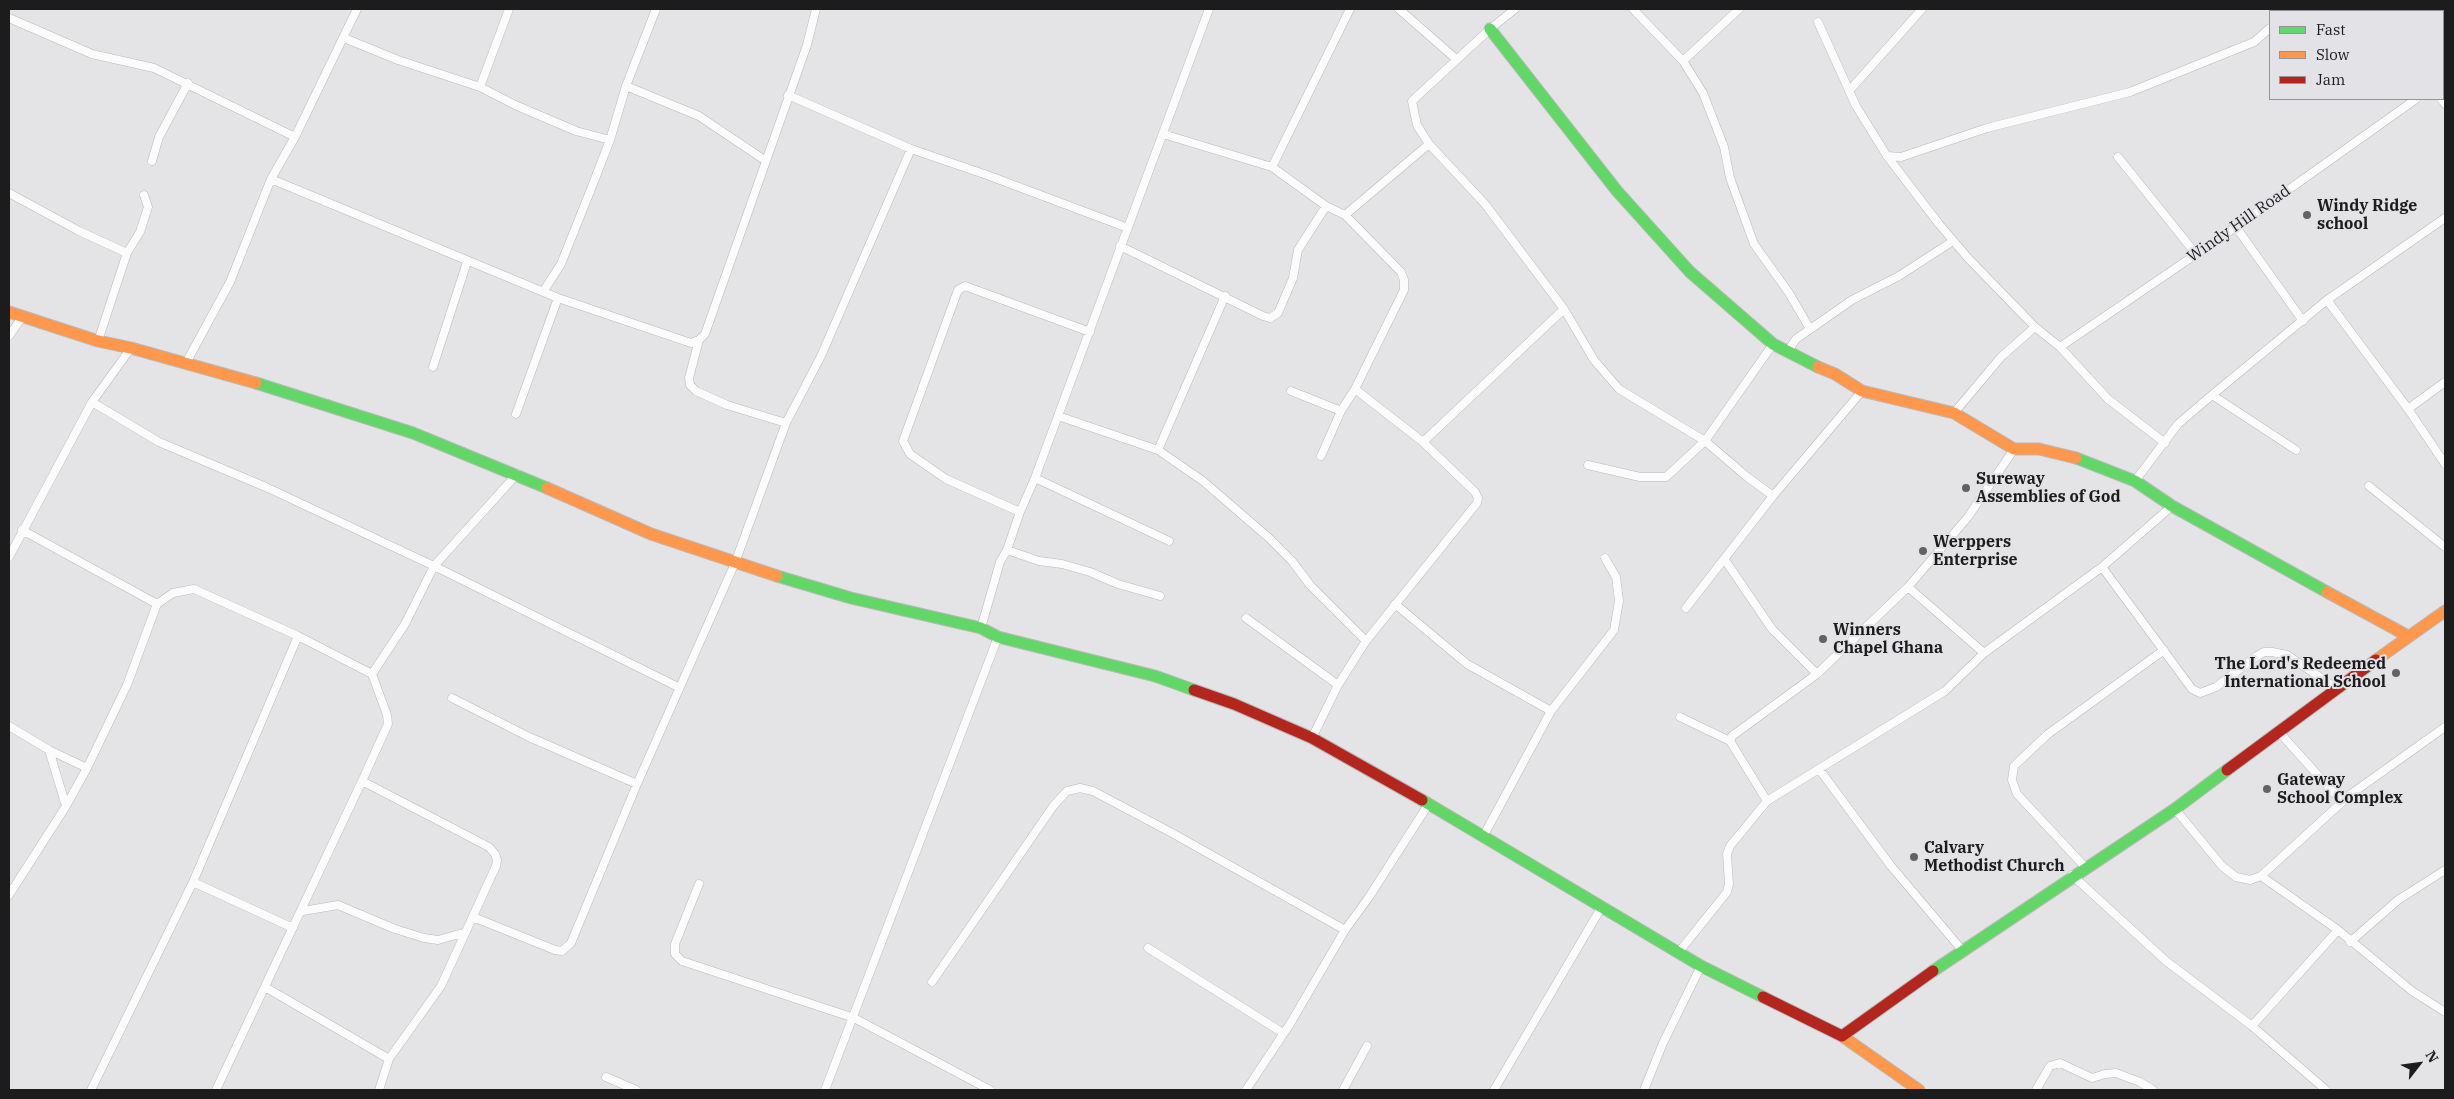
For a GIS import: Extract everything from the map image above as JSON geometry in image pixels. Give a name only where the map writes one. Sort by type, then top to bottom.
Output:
[{"type":"street","points":[[186,363],[230,282],[272,179],[295,137],[357,9]]},
{"type":"street","points":[[480,87],[509,9]]},
{"type":"street","points":[[543,292],[561,264],[610,140],[626,86],[656,9]]},
{"type":"street","points":[[272,179],[467,262],[558,298],[691,343],[705,334],[807,45],[816,9]]},
{"type":"street","points":[[981,628],[1000,562],[1007,550],[1020,512],[1035,478],[1209,9]]},
{"type":"street","points":[[1272,167],[1350,9]]},
{"type":"street","points":[[1399,9],[1456,59]]},
{"type":"street","points":[[1515,9],[1456,59],[1412,101],[1417,125],[1429,144],[1485,204],[1564,309],[1594,360],[1619,389],[1705,441],[1773,496]]},
{"type":"street","points":[[1633,9],[1683,61],[1703,94],[1716,123],[1724,147],[1730,178],[1754,244],[1789,293],[1810,330]]},
{"type":"street","points":[[1683,61],[1739,9]]},
{"type":"street","points":[[1849,91],[1922,9]]},
{"type":"street","points":[[9,18],[92,54],[154,68],[295,137]]},
{"type":"street","points":[[1818,22],[1856,106],[1887,156],[1953,241],[2035,327],[2060,347],[2108,399],[2165,443]]},
{"type":"street","points":[[1490,29],[1616,191],[1690,272],[1773,344],[1801,360],[1835,374],[1862,391],[1954,413],[2014,449],[2039,448],[2072,457],[2135,481],[2172,506],[2408,636]]},
{"type":"street","points":[[1887,156],[1900,157],[1987,128],[2130,92],[2254,42],[2269,29]]},
{"type":"street","points":[[344,38],[398,60],[480,87],[514,105],[576,131],[610,140]]},
{"type":"street","points":[[152,161],[159,138],[188,83]]},
{"type":"street","points":[[626,86],[699,116],[766,162]]},
{"type":"street","points":[[788,95],[911,150],[987,175],[1128,228]]},
{"type":"street","name":"Windy Hill Road","points":[[2060,347],[2236,227],[2415,100]]},
{"type":"street","points":[[1163,134],[1272,167],[1326,206],[1345,215],[1401,272],[1404,280],[1404,290],[1355,389],[1341,411],[1321,456]]},
{"type":"street","points":[[1345,215],[1429,144]]},
{"type":"street","points":[[473,917],[555,950],[562,951],[567,948],[678,687],[735,564],[786,423],[820,356],[911,150]]},
{"type":"street","points":[[2118,157],[2196,254]]},
{"type":"street","points":[[9,193],[127,253]]},
{"type":"street","points":[[98,341],[127,253],[140,232],[148,207],[144,195]]},
{"type":"street","points":[[1120,246],[1270,318],[1278,313],[1293,278],[1298,250],[1326,206]]},
{"type":"street","points":[[2135,481],[2178,424],[2212,395],[2328,300],[2445,218]]},
{"type":"street","points":[[2236,227],[2303,321]]},
{"type":"street","points":[[1788,351],[1796,340],[1852,300],[1905,272],[1953,241]]},
{"type":"street","points":[[433,368],[467,262]]},
{"type":"street","points":[[1020,512],[946,479],[910,454],[903,441],[958,290],[965,286],[1090,332]]},
{"type":"street","points":[[1158,450],[1225,296]]},
{"type":"street","points":[[516,414],[558,298]]},
{"type":"street","points":[[2328,300],[2408,409],[2445,464]]},
{"type":"street","points":[[1424,442],[1564,309]]},
{"type":"street","points":[[9,312],[98,341],[186,363],[358,414],[460,450],[629,525],[735,564],[851,598],[981,628],[998,637],[1155,676],[1234,704],[1312,738],[1428,805],[1484,834],[1602,908],[1701,966],[1842,1036],[1919,1090]]},
{"type":"street","points":[[9,336],[23,316]]},
{"type":"street","points":[[1954,413],[2001,357],[2035,327]]},
{"type":"street","points":[[698,340],[688,378],[690,385],[696,391],[727,405],[786,423]]},
{"type":"street","points":[[1588,465],[1640,478],[1666,477],[1705,441],[1773,344]]},
{"type":"street","points":[[9,557],[92,402],[131,348]]},
{"type":"street","points":[[2408,409],[2445,382]]},
{"type":"street","points":[[1312,738],[1338,686],[1366,641],[1477,504],[1478,498],[1475,492],[1424,442],[1355,389]]},
{"type":"street","points":[[1291,391],[1341,411]]},
{"type":"street","points":[[1686,608],[1773,496],[1862,391]]},
{"type":"street","points":[[2212,395],[2296,450]]},
{"type":"street","points":[[92,402],[159,442],[268,488],[434,566],[678,687]]},
{"type":"street","points":[[1058,416],[1158,450],[1203,481],[1269,538],[1292,561],[1310,585],[1366,641]]},
{"type":"street","points":[[1730,741],[1738,729],[1817,674],[1908,587],[1968,517],[2014,449]]},
{"type":"street","points":[[372,674],[405,624],[434,566],[516,474]]},
{"type":"street","points":[[1035,478],[1169,541]]},
{"type":"street","points":[[2368,486],[2445,547]]},
{"type":"street","points":[[1678,953],[1727,892],[1729,884],[1727,854],[1730,846],[1767,801],[1945,691],[1984,653],[2102,567],[2172,506]]},
{"type":"street","points":[[22,530],[157,604]]},
{"type":"street","points":[[1007,550],[1039,561],[1062,564],[1090,572],[1118,584],[1160,596]]},
{"type":"street","points":[[1484,834],[1551,710],[1614,630],[1619,601],[1616,577],[1605,558]]},
{"type":"street","points":[[1725,560],[1772,629],[1817,674]]},
{"type":"street","points":[[2102,567],[2192,689],[2200,693],[2216,687],[2264,652],[2286,655],[2336,688]]},
{"type":"street","points":[[1908,587],[1984,653]]},
{"type":"street","points":[[9,895],[66,806],[87,768],[127,684],[157,604],[173,593],[194,589],[298,636],[372,674],[388,724],[303,911],[293,928],[216,1090]]},
{"type":"street","points":[[1395,604],[1467,664],[1551,710]]},
{"type":"street","points":[[1842,1036],[1962,950],[2072,875],[2175,809],[2336,688],[2445,612]]},
{"type":"street","points":[[1246,618],[1338,686]]},
{"type":"street","points":[[91,1090],[193,882],[298,636]]},
{"type":"street","points":[[825,1090],[854,1018],[882,936],[998,637]]},
{"type":"street","points":[[2085,867],[2017,794],[2012,780],[2014,766],[2048,734],[2164,650]]},
{"type":"street","points":[[452,698],[529,737],[637,784]]},
{"type":"street","points":[[1680,717],[1730,741],[1767,801]]},
{"type":"street","points":[[9,726],[49,750],[87,768]]},
{"type":"street","points":[[2175,809],[2222,866],[2236,877],[2250,880],[2261,876],[2342,802],[2445,727]]},
{"type":"street","points":[[2279,732],[2342,802]]},
{"type":"street","points":[[49,750],[66,806]]},
{"type":"street","points":[[1819,769],[1892,866],[1962,950]]},
{"type":"street","points":[[362,782],[484,844],[495,854],[496,866],[473,917],[463,933],[441,986],[389,1060],[379,1090]]},
{"type":"street","points":[[932,982],[1054,805],[1067,792],[1080,788],[1093,791],[1172,833],[1345,930]]},
{"type":"street","points":[[1246,1090],[1345,930],[1369,897],[1428,805]]},
{"type":"street","points":[[2350,942],[2398,900],[2445,870]]},
{"type":"street","points":[[2072,875],[2166,961],[2252,1026],[2326,1090]]},
{"type":"street","points":[[2261,876],[2338,930],[2350,942],[2412,991],[2445,1012]]},
{"type":"street","points":[[193,882],[293,928]]},
{"type":"street","points":[[699,884],[675,944],[675,954],[682,961],[854,1018],[978,1087],[990,1090]]},
{"type":"street","points":[[303,911],[338,905],[394,929],[424,938],[438,940],[463,933]]},
{"type":"street","points":[[1494,1090],[1602,908]]},
{"type":"street","points":[[2252,1026],[2338,930]]},
{"type":"street","points":[[1148,948],[1283,1033]]},
{"type":"street","points":[[1644,1090],[1663,1043],[1701,966]]},
{"type":"street","points":[[265,987],[389,1060]]},
{"type":"street","points":[[1343,1090],[1367,1046]]},
{"type":"street","points":[[2036,1090],[2050,1066],[2060,1063],[2092,1078],[2105,1074],[2116,1074],[2140,1082],[2153,1090]]},
{"type":"street","points":[[606,1077],[636,1090]]},
{"type":"traffic: fast","points":[[1490,29],[1617,191],[1690,272],[1773,344],[1818,367]]},
{"type":"traffic: fast","points":[[256,383],[413,433],[547,488]]},
{"type":"traffic: fast","points":[[2076,458],[2135,481],[2172,506],[2327,592]]},
{"type":"traffic: fast","points":[[777,576],[851,598],[981,628],[998,637],[1155,676],[1194,690]]},
{"type":"traffic: fast","points":[[1933,971],[2175,809],[2227,770]]},
{"type":"traffic: fast","points":[[1422,800],[1701,966],[1763,997]]},
{"type":"traffic: slow","points":[[9,312],[98,341],[131,348],[256,383]]},
{"type":"traffic: slow","points":[[1818,367],[1835,374],[1862,391],[1954,413],[2014,449],[2039,449],[2076,458]]},
{"type":"traffic: slow","points":[[547,488],[651,534],[777,576]]},
{"type":"traffic: slow","points":[[2327,592],[2408,636]]},
{"type":"traffic: slow","points":[[2376,660],[2445,611]]},
{"type":"traffic: slow","points":[[1842,1036],[1919,1090]]},
{"type":"traffic: jam","points":[[2227,770],[2376,660]]},
{"type":"traffic: jam","points":[[1194,690],[1234,704],[1312,738],[1422,800]]},
{"type":"traffic: jam","points":[[1763,997],[1842,1036],[1933,971]]},
{"type":"place","name":"Windy Ridge school","points":[[2307,215]]},
{"type":"place","name":"Sureway Assemblies of God","points":[[1966,488]]},
{"type":"place","name":"Werppers Enterprise","points":[[1923,551]]},
{"type":"place","name":"Winners Chapel Ghana","points":[[1823,639]]},
{"type":"place","name":"The Lord's Redeemed International School","points":[[2396,673]]},
{"type":"place","name":"Gateway School Complex","points":[[2267,789]]},
{"type":"place","name":"Calvary Methodist Church","points":[[1914,857]]}]
